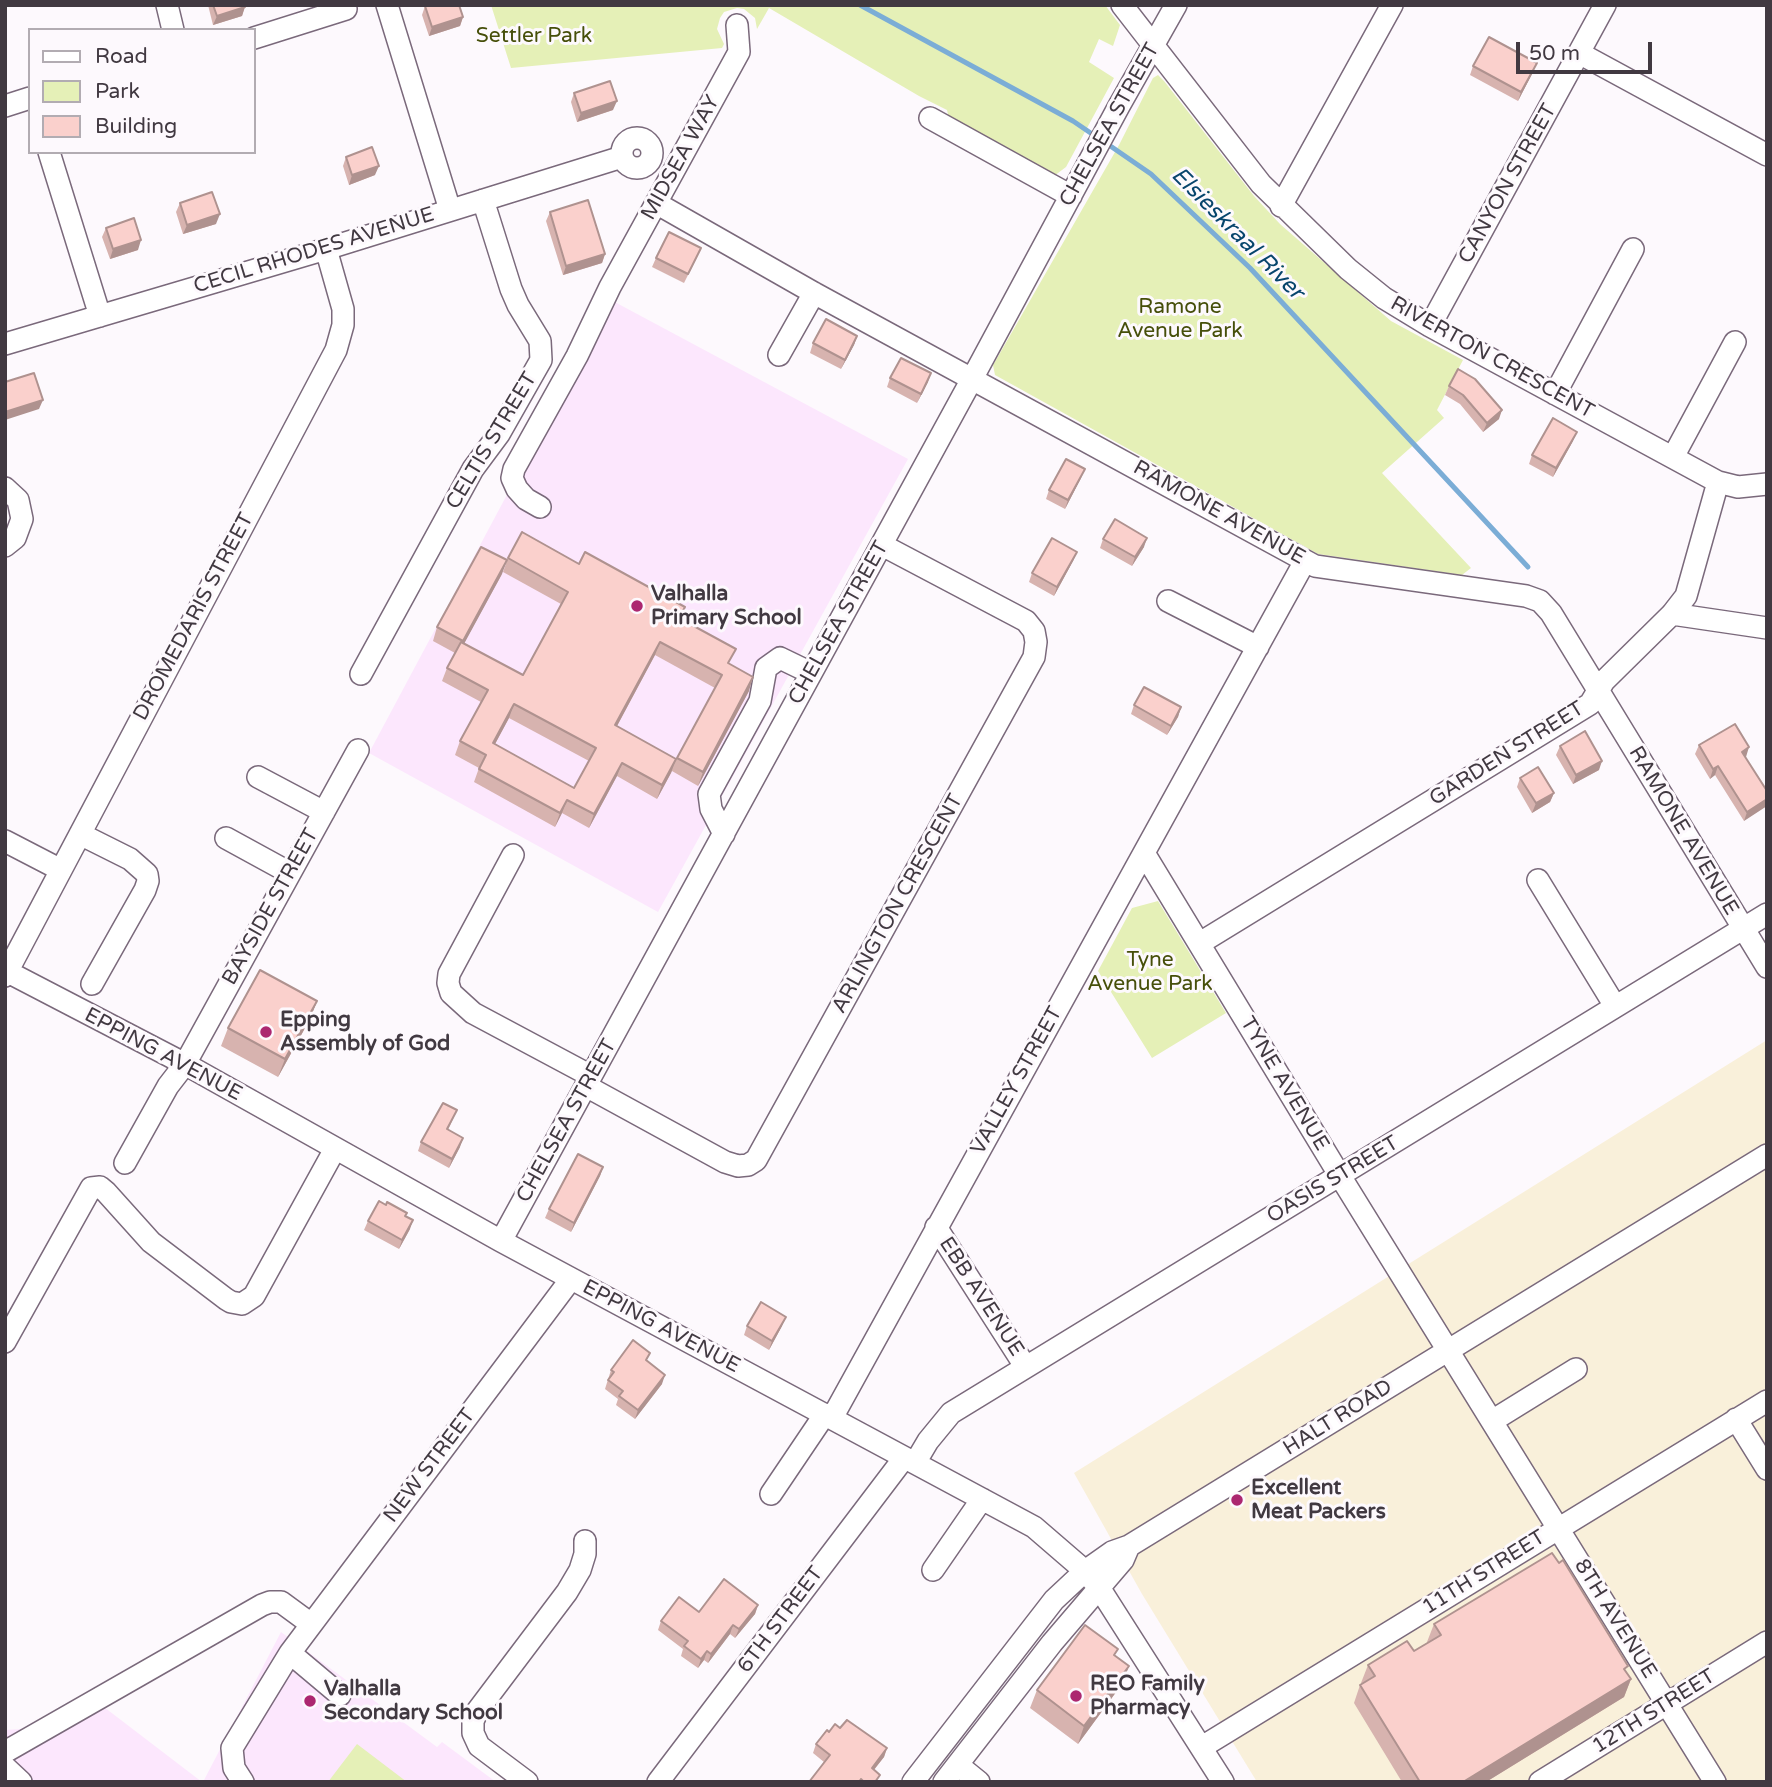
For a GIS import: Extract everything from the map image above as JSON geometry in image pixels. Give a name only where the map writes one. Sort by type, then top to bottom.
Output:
[{"type":"street","points":[[167,5],[173,28]]},
{"type":"street","points":[[387,5],[450,210]]},
{"type":"street","name":"RIVERTON CRESCENT","points":[[1122,5],[1261,184],[1281,206],[1384,298],[1430,326],[1718,482],[1738,487],[1767,484]]},
{"type":"street","name":"CHELSEA STREET","points":[[501,1241],[1176,5]]},
{"type":"street","points":[[1281,206],[1392,5]]},
{"type":"street","name":"CANYON STREET","points":[[1430,326],[1605,5]]},
{"type":"street","points":[[256,37],[346,9]]},
{"type":"street","name":"MIDSEA WAY","points":[[540,507],[526,499],[517,489],[513,483],[513,472],[577,356],[610,287],[739,52],[737,25]]},
{"type":"street","points":[[1579,53],[1767,155]]},
{"type":"street","points":[[5,106],[28,99]]},
{"type":"street","points":[[930,118],[1075,188]]},
{"type":"street","points":[[49,154],[100,316]]},
{"type":"street","name":"CECIL RHODES AVENUE","points":[[5,344],[326,249],[622,157]]},
{"type":"street","name":"CELTIS STREET","points":[[361,674],[473,469],[499,434],[541,360],[540,341],[511,289],[483,200]]},
{"type":"street","name":"RAMONE AVENUE","points":[[656,202],[814,293],[1315,566],[1534,598],[1546,606],[1767,967]]},
{"type":"street","name":"DROMEDARIS STREET","points":[[6,974],[339,344],[344,325],[343,309],[326,249]]},
{"type":"street","points":[[1555,394],[1633,249]]},
{"type":"street","points":[[779,355],[814,293]]},
{"type":"street","points":[[1673,457],[1735,342]]},
{"type":"street","name":"GARDEN STREET","points":[[1200,943],[1590,704],[1604,681],[1672,614],[1686,596],[1718,482]]},
{"type":"street","points":[[5,488],[18,500],[22,513],[19,532],[5,547]]},
{"type":"street","name":"ARLINGTON CRESCENT","points":[[589,1081],[725,1162],[738,1166],[748,1165],[756,1160],[1034,657],[1034,631],[1026,621],[882,545]]},
{"type":"street","name":"VALLEY STREET","points":[[771,1494],[829,1416],[1305,561]]},
{"type":"street","points":[[1168,601],[1258,647]]},
{"type":"street","points":[[1672,614],[1767,628]]},
{"type":"street","points":[[723,834],[711,808],[709,794],[760,701],[766,668],[780,658],[811,673]]},
{"type":"street","name":"BAYSIDE STREET","points":[[125,1163],[168,1086],[185,1065],[358,750]]},
{"type":"street","points":[[258,777],[324,812]]},
{"type":"street","points":[[80,834],[130,859],[147,874],[148,881],[92,984]]},
{"type":"street","points":[[226,838],[290,873]]},
{"type":"street","points":[[5,841],[61,870]]},
{"type":"street","name":"TYNE AVENUE","points":[[1144,853],[1448,1350]]},
{"type":"street","points":[[513,855],[449,974],[451,993],[473,1013],[589,1081]]},
{"type":"street","points":[[1538,880],[1615,1006]]},
{"type":"street","name":"OASIS STREET","points":[[910,1461],[951,1413],[1767,914]]},
{"type":"street","name":"EPPING AVENUE","points":[[6,974],[185,1065],[501,1241],[1034,1527],[1085,1571],[1100,1589],[1223,1782]]},
{"type":"street","points":[[5,1342],[89,1189],[100,1187],[151,1242],[231,1303],[242,1304],[254,1296],[335,1149]]},
{"type":"street","name":"HALT ROAD","points":[[951,1773],[1052,1643],[1123,1560],[1129,1546],[1767,1155]]},
{"type":"street","name":"EBB AVENUE","points":[[936,1227],[1025,1366]]},
{"type":"street","name":"NEW STREET","points":[[243,1782],[234,1768],[232,1748],[290,1653],[571,1279]]},
{"type":"street","name":"8TH AVENUE","points":[[1448,1350],[1715,1782]]},
{"type":"street","points":[[1492,1420],[1576,1369]]},
{"type":"street","name":"11TH STREET","points":[[1202,1747],[1767,1401]]},
{"type":"street","points":[[1737,1419],[1767,1469]]},
{"type":"street","name":"6TH STREET","points":[[657,1782],[910,1461]]},
{"type":"street","points":[[933,1570],[982,1499]]},
{"type":"street","points":[[527,1782],[479,1746],[473,1733],[473,1721],[580,1570],[585,1554],[585,1541]]},
{"type":"street","points":[[913,1782],[1055,1600],[1085,1571],[1112,1552],[1129,1546]]},
{"type":"street","points":[[5,1752],[262,1605],[281,1602],[311,1624]]},
{"type":"street","name":"12TH STREET","points":[[1540,1782],[1767,1642]]},
{"type":"street","points":[[290,1653],[340,1695]]},
{"type":"street","points":[[5,1767],[21,1782]]},
{"type":"street","points":[[951,1773],[979,1782]]},
{"type":"shaded area","name":"Valhalla Primary School","points":[[611,300],[908,459],[658,912],[369,753]]},
{"type":"shaded area","points":[[1767,1040],[1767,1782],[1257,1782],[1142,1594],[1074,1473]]},
{"type":"shaded area","name":"Valhalla Secondary School","points":[[281,1632],[437,1747],[442,1742],[496,1782],[203,1782]]},
{"type":"shaded area","points":[[100,1704],[202,1782],[5,1782],[5,1730],[22,1729],[31,1743]]},
{"type":"green space","name":"Settler Park","points":[[491,5],[1105,5],[1120,25],[1113,46],[1099,39],[1089,62],[1114,78],[1066,167],[1054,176],[949,119],[947,110],[769,8],[757,29],[755,18],[744,9],[724,12],[717,29],[724,44],[722,48],[511,68]]},
{"type":"green space","name":"Ramone Avenue Park","points":[[1158,75],[1254,196],[1280,224],[1391,321],[1463,360],[1437,410],[1444,418],[1382,473],[1471,568],[1462,575],[1318,554],[995,375],[993,365],[1119,145],[1153,78]]},
{"type":"green space","name":"Tyne Avenue Park","points":[[1158,901],[1226,1013],[1152,1058],[1098,971],[1132,908]]},
{"type":"green space","points":[[357,1744],[407,1782],[328,1782]]},
{"type":"building","points":[[213,5],[245,5],[245,7],[217,16]]},
{"type":"building","points":[[459,5],[463,17],[432,27],[425,6]]},
{"type":"building","points":[[1489,37],[1537,63],[1521,92],[1473,66]]},
{"type":"building","points":[[610,81],[617,101],[581,113],[574,93]]},
{"type":"building","points":[[372,147],[379,166],[352,175],[346,157]]},
{"type":"building","points":[[212,192],[220,214],[187,225],[180,203]]},
{"type":"building","points":[[588,200],[605,254],[566,266],[550,212]]},
{"type":"building","points":[[134,218],[141,240],[113,249],[106,228]]},
{"type":"building","points":[[669,232],[701,248],[688,274],[656,258]]},
{"type":"building","points":[[826,319],[857,336],[845,360],[813,343]]},
{"type":"building","points":[[901,358],[931,373],[921,394],[890,378]]},
{"type":"building","points":[[1458,369],[1475,379],[1502,410],[1487,423],[1463,395],[1449,386]]},
{"type":"building","points":[[34,373],[43,400],[5,412],[5,382]]},
{"type":"building","points":[[1553,418],[1577,432],[1556,468],[1532,455]]},
{"type":"building","points":[[1066,459],[1085,469],[1068,500],[1049,490]]},
{"type":"building","points":[[1115,519],[1147,538],[1135,557],[1103,539]]},
{"type":"building","points":[[522,532],[579,564],[585,552],[685,607],[679,618],[736,649],[728,663],[753,677],[703,772],[677,758],[722,675],[660,642],[615,725],[676,759],[662,785],[622,763],[594,814],[567,800],[560,813],[479,769],[486,755],[460,741],[488,690],[447,668],[461,642],[523,675],[568,592],[508,558]],"holes":[[[514,704],[596,748],[574,788],[493,743]]]},
{"type":"building","points":[[1052,538],[1077,552],[1057,587],[1032,573]]},
{"type":"building","points":[[481,547],[507,560],[463,641],[437,627]]},
{"type":"building","points":[[1144,687],[1181,707],[1171,726],[1134,705]]},
{"type":"building","points":[[1735,724],[1749,747],[1742,752],[1767,791],[1767,799],[1747,812],[1718,766],[1713,769],[1699,745]]},
{"type":"building","points":[[1585,731],[1602,761],[1576,775],[1560,746]]},
{"type":"building","points":[[1538,767],[1554,793],[1536,803],[1520,778]]},
{"type":"building","name":"Epping Assembly of God","points":[[260,970],[317,1001],[285,1059],[228,1028]]},
{"type":"building","points":[[443,1103],[457,1110],[447,1129],[463,1138],[452,1159],[421,1142]]},
{"type":"building","points":[[578,1154],[603,1167],[574,1223],[549,1209]]},
{"type":"building","points":[[379,1201],[386,1205],[387,1202],[407,1213],[405,1216],[413,1220],[402,1240],[368,1221]]},
{"type":"building","points":[[761,1302],[786,1317],[772,1341],[747,1326]]},
{"type":"building","points":[[633,1340],[650,1353],[646,1360],[665,1375],[638,1410],[619,1396],[623,1391],[608,1380],[614,1372],[611,1370]]},
{"type":"building","points":[[1552,1553],[1559,1563],[1563,1560],[1628,1666],[1624,1669],[1631,1679],[1463,1782],[1420,1782],[1360,1685],[1375,1676],[1368,1665],[1407,1641],[1414,1651],[1441,1635],[1434,1624]]},
{"type":"building","points":[[724,1579],[758,1605],[739,1629],[733,1625],[711,1654],[707,1651],[701,1659],[684,1646],[688,1641],[661,1621],[679,1597],[699,1612]]},
{"type":"building","name":"REO Family Pharmacy","points":[[1085,1625],[1118,1649],[1114,1655],[1129,1666],[1084,1726],[1037,1690]]},
{"type":"building","points":[[847,1720],[887,1748],[872,1768],[880,1775],[875,1782],[864,1782],[861,1779],[859,1782],[809,1782],[830,1755],[816,1744],[827,1730],[829,1732],[835,1724],[840,1728]]},
{"type":"waterway","name":"Elsieskraal River","points":[[860,5],[1073,121],[1098,138]]},
{"type":"waterway","name":"Elsieskraal River","points":[[1106,143],[1151,174],[1250,268],[1528,567]]},
{"type":"place","name":"Valhalla Primary School","points":[[637,606]]},
{"type":"place","name":"Epping Assembly of God","points":[[266,1032]]},
{"type":"place","name":"Excellent Meat Packers","points":[[1237,1500]]},
{"type":"place","name":"REO Family Pharmacy","points":[[1076,1696]]},
{"type":"place","name":"Valhalla Secondary School","points":[[310,1701]]}]
